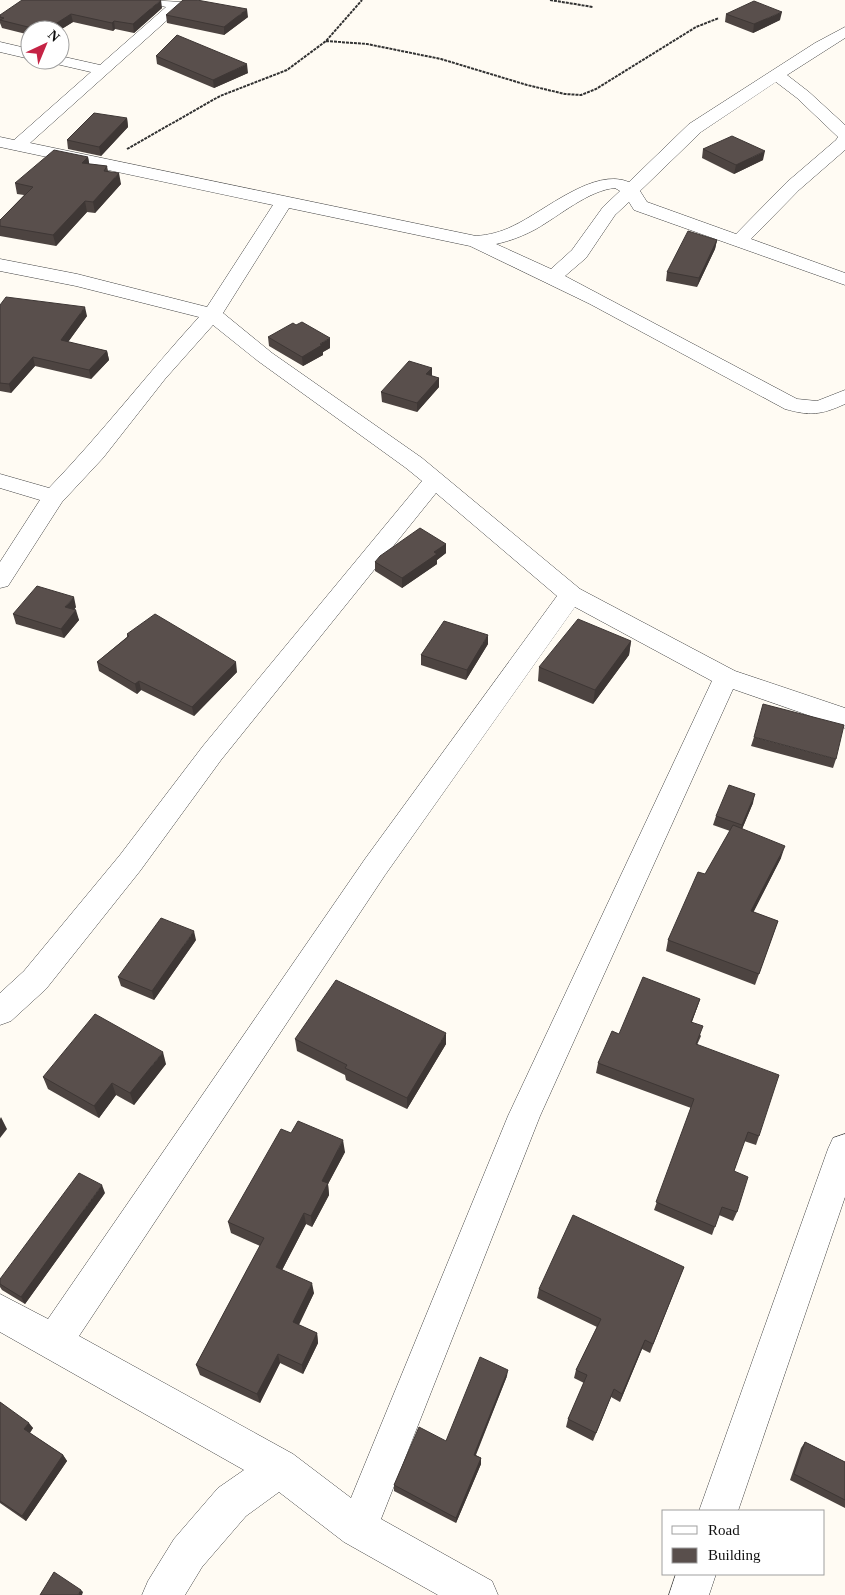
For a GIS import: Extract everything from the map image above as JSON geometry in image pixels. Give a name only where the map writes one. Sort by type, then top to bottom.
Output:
[{"type":"street","points":[[18,146],[177,5],[154,0]]},
{"type":"street","points":[[552,278],[579,254],[609,211],[695,128],[778,76],[820,46],[845,32]]},
{"type":"street","points":[[0,47],[20,52]]},
{"type":"street","points":[[70,63],[103,70]]},
{"type":"street","points":[[778,76],[845,134]]},
{"type":"street","points":[[738,242],[793,186],[844,142],[845,138]]},
{"type":"street","points":[[0,142],[283,203],[476,242],[552,278],[792,405],[820,408],[845,396]]},
{"type":"street","points":[[476,242],[502,238],[600,185],[616,183],[631,190],[640,206],[845,279]]},
{"type":"street","points":[[0,580],[54,497],[95,453],[158,375],[212,314],[283,203]]},
{"type":"street","points":[[0,265],[77,280],[212,314],[266,357],[414,464],[571,595],[726,677],[845,718]]},
{"type":"street","points":[[0,481],[54,497]]},
{"type":"street","points":[[0,1012],[41,973],[130,864],[212,753],[434,481]]},
{"type":"street","points":[[54,1342],[370,875],[571,595]]},
{"type":"street","points":[[358,1528],[524,1116],[726,677]]},
{"type":"street","points":[[718,1510],[845,1149]]},
{"type":"street","points":[[0,1312],[279,1468],[358,1528],[478,1595]]},
{"type":"street","points":[[162,1595],[188,1553],[232,1502],[279,1468]]},
{"type":"street","points":[[689,1595],[696,1575]]},
{"type":"path","points":[[106,165],[147,136],[220,96],[287,70],[326,41],[362,0]]},
{"type":"path","points":[[550,0],[593,7]]},
{"type":"path","points":[[326,41],[367,44],[432,57],[527,85],[564,94],[581,95],[596,89],[696,27],[719,18]]},
{"type":"building","points":[[22,0],[161,0],[133,24],[114,21],[112,23],[71,14],[62,20],[20,20],[20,25],[0,20],[4,18],[0,17],[0,15]]},
{"type":"building","points":[[183,0],[197,0],[247,9],[224,27],[166,15]]},
{"type":"building","points":[[754,1],[782,12],[754,24],[726,14]]},
{"type":"building","points":[[177,35],[247,64],[213,80],[156,56]]},
{"type":"building","points":[[94,113],[127,118],[99,147],[67,140]]},
{"type":"building","points":[[732,136],[765,151],[736,165],[703,149]]},
{"type":"building","points":[[54,150],[88,157],[82,163],[107,166],[104,171],[119,173],[93,202],[85,201],[53,235],[0,226],[0,220],[33,187],[15,183]]},
{"type":"building","points":[[688,231],[717,240],[699,278],[667,272]]},
{"type":"building","points":[[6,297],[85,307],[61,340],[107,351],[89,370],[33,357],[9,384],[0,383],[0,305]]},
{"type":"building","points":[[302,322],[330,338],[302,357],[268,337],[293,323],[296,325]]},
{"type":"building","points":[[409,361],[432,368],[426,374],[439,378],[417,403],[381,392]]},
{"type":"building","points":[[420,528],[446,544],[434,552],[437,554],[402,578],[375,562],[380,556]]},
{"type":"building","points":[[37,586],[74,597],[65,607],[76,610],[61,629],[13,614]]},
{"type":"building","points":[[155,614],[236,662],[192,707],[139,681],[135,684],[97,662],[129,636],[127,634]]},
{"type":"building","points":[[578,619],[631,641],[595,690],[539,667]]},
{"type":"building","points":[[444,621],[488,635],[467,670],[421,655]]},
{"type":"building","points":[[763,704],[844,725],[836,759],[754,737]]},
{"type":"building","points":[[729,785],[755,794],[742,825],[716,816]]},
{"type":"building","points":[[733,825],[785,846],[751,911],[778,921],[759,974],[668,940],[698,872],[705,874]]},
{"type":"building","points":[[161,918],[194,931],[152,991],[118,977]]},
{"type":"building","points":[[643,977],[700,999],[691,1022],[703,1026],[696,1044],[779,1075],[759,1136],[748,1132],[734,1171],[748,1177],[737,1212],[722,1207],[715,1227],[656,1202],[694,1099],[598,1063],[612,1031],[619,1034]]},
{"type":"building","points":[[336,980],[446,1033],[407,1098],[345,1068],[347,1065],[295,1039]]},
{"type":"building","points":[[95,1014],[163,1052],[130,1093],[112,1083],[94,1106],[43,1077]]},
{"type":"building","points":[[298,1121],[343,1140],[322,1181],[328,1183],[311,1216],[304,1213],[276,1267],[312,1283],[293,1322],[317,1333],[302,1365],[278,1354],[257,1394],[196,1365],[264,1238],[228,1222],[281,1129],[291,1133]]},
{"type":"building","points":[[79,1173],[102,1185],[21,1297],[0,1284],[0,1279]]},
{"type":"building","points":[[573,1215],[684,1267],[653,1344],[645,1340],[622,1394],[614,1389],[596,1433],[568,1419],[587,1375],[576,1370],[601,1319],[539,1289]]},
{"type":"building","points":[[480,1357],[508,1370],[474,1455],[481,1458],[456,1518],[394,1485],[419,1427],[446,1441]]},
{"type":"building","points":[[0,1402],[29,1423],[24,1429],[63,1455],[22,1516],[0,1501]]},
{"type":"building","points":[[805,1442],[845,1462],[845,1500],[794,1474]]},
{"type":"building","points":[[54,1572],[81,1590],[78,1595],[40,1595]]}]
